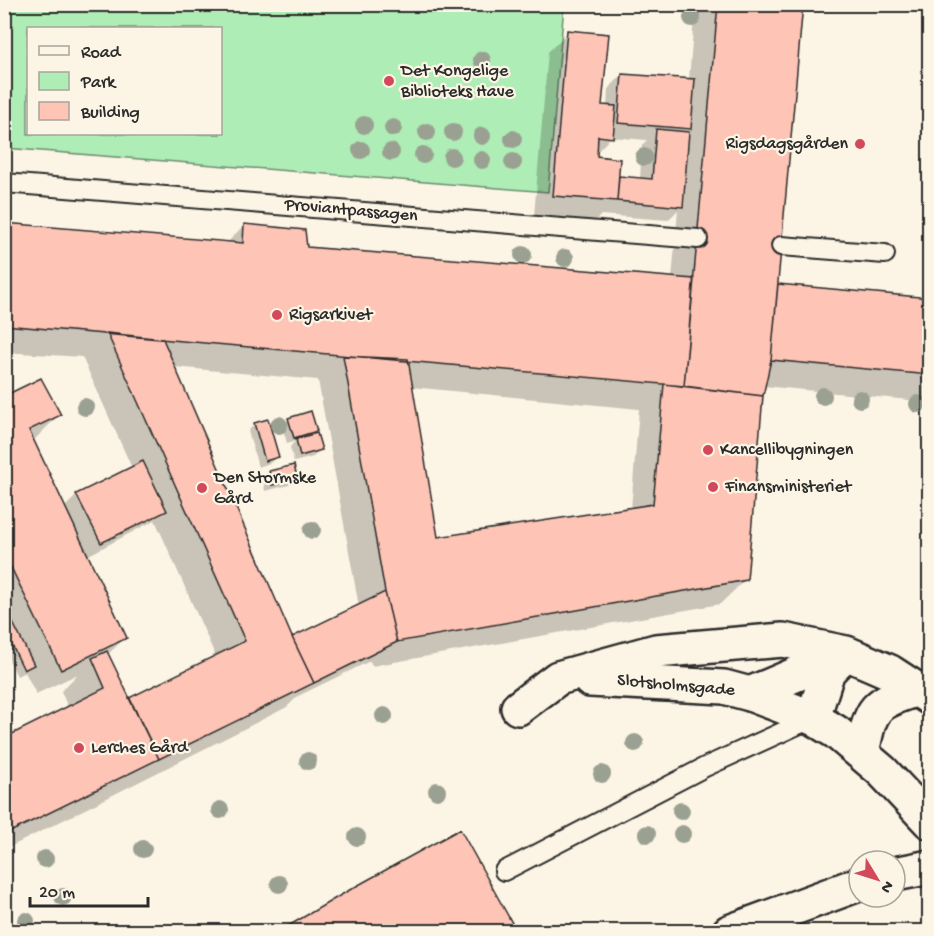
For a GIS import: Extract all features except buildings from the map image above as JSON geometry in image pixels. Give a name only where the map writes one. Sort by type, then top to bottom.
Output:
[{"type":"street","name":"Slotsholmsgade","points":[[518,708],[558,678],[656,651],[783,640],[846,653],[890,672],[924,694]]},
{"type":"street","points":[[750,694],[846,653]]},
{"type":"street","points":[[813,718],[828,671],[846,653]]},
{"type":"street","name":"Slotsholmsgade","points":[[558,678],[724,687],[750,694],[813,718],[836,732],[862,753],[930,822]]},
{"type":"street","points":[[862,753],[868,723],[875,709],[885,699],[924,694]]},
{"type":"street","points":[[907,872],[930,867]]},
{"type":"street","points":[[729,932],[847,888]]},
{"type":"lane","name":"Proviantpassagen","points":[[4,183],[698,239]]},
{"type":"lane","points":[[781,246],[885,254]]},
{"type":"lane","points":[[504,871],[705,767],[813,718]]},
{"type":"green space","name":"Det Kongelige Biblioteks Have","points":[[4,5],[564,5],[548,192],[5,148]]},
{"type":"place","name":"Det Kongelige Biblioteks Have","points":[[389,81]]},
{"type":"place","name":"Rigsdagsgården","points":[[860,144]]},
{"type":"place","name":"Rigsarkivet","points":[[277,315]]},
{"type":"place","name":"Kancellibygningen","points":[[708,450]]},
{"type":"place","name":"Finansministeriet","points":[[713,487]]},
{"type":"place","name":"Den Stormske Gård","points":[[202,488]]},
{"type":"place","name":"Lerches Gård","points":[[79,748]]}]
